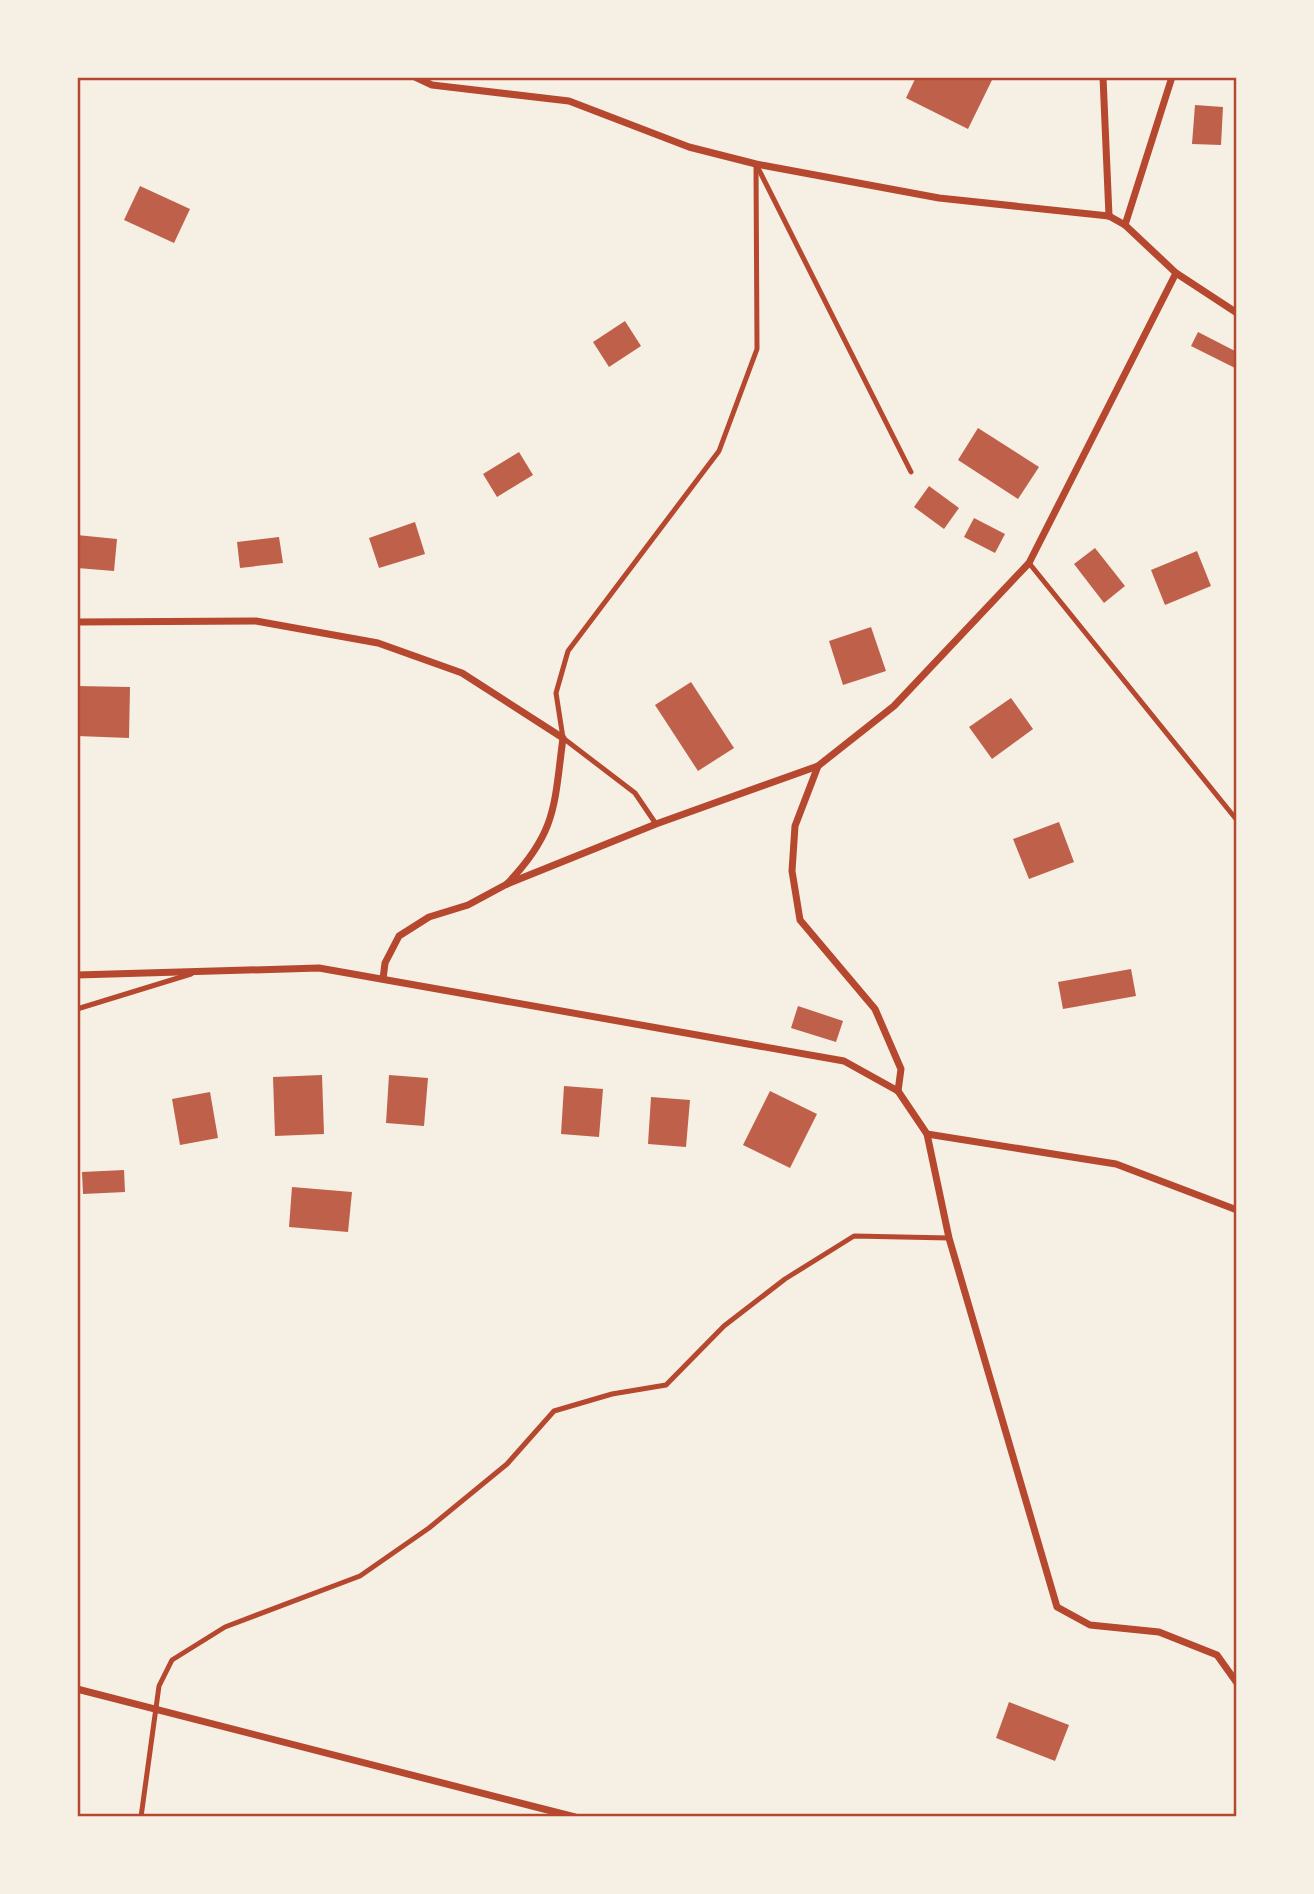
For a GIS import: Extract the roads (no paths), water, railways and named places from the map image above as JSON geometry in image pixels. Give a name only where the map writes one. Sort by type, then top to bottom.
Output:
[{"type":"street","points":[[415,77],[432,85],[569,101],[689,147],[756,164],[939,198],[1109,216],[1125,225],[1176,273],[1237,313]]},
{"type":"street","points":[[1103,77],[1109,216]]},
{"type":"street","points":[[1125,225],[1172,77]]},
{"type":"street","points":[[383,979],[385,963],[399,936],[429,917],[468,905],[507,884],[656,824],[818,766],[894,706],[1029,563],[1176,273]]},
{"type":"street","points":[[77,622],[256,621],[378,643],[462,673],[563,738],[553,817],[532,858],[507,884]]},
{"type":"street","points":[[818,766],[795,827],[792,871],[800,920],[875,1009],[901,1069],[898,1091]]},
{"type":"street","points":[[77,975],[319,968],[844,1061],[898,1091],[928,1134],[949,1238],[1057,1607],[1090,1625],[1159,1632],[1217,1655],[1237,1683]]},
{"type":"street","points":[[928,1134],[1116,1164],[1237,1210]]},
{"type":"street","points":[[77,1689],[575,1817]]},
{"type":"lane","points":[[756,164],[911,472]]},
{"type":"lane","points":[[656,824],[635,793],[563,738],[556,693],[568,651],[719,451],[757,349],[756,164]]},
{"type":"lane","points":[[1029,563],[1236,819]]},
{"type":"lane","points":[[77,1009],[198,972]]},
{"type":"lane","points":[[141,1817],[159,1686],[172,1660],[225,1627],[360,1576],[429,1528],[507,1464],[554,1411],[612,1394],[666,1385],[724,1326],[785,1279],[854,1236],[949,1238]]}]
